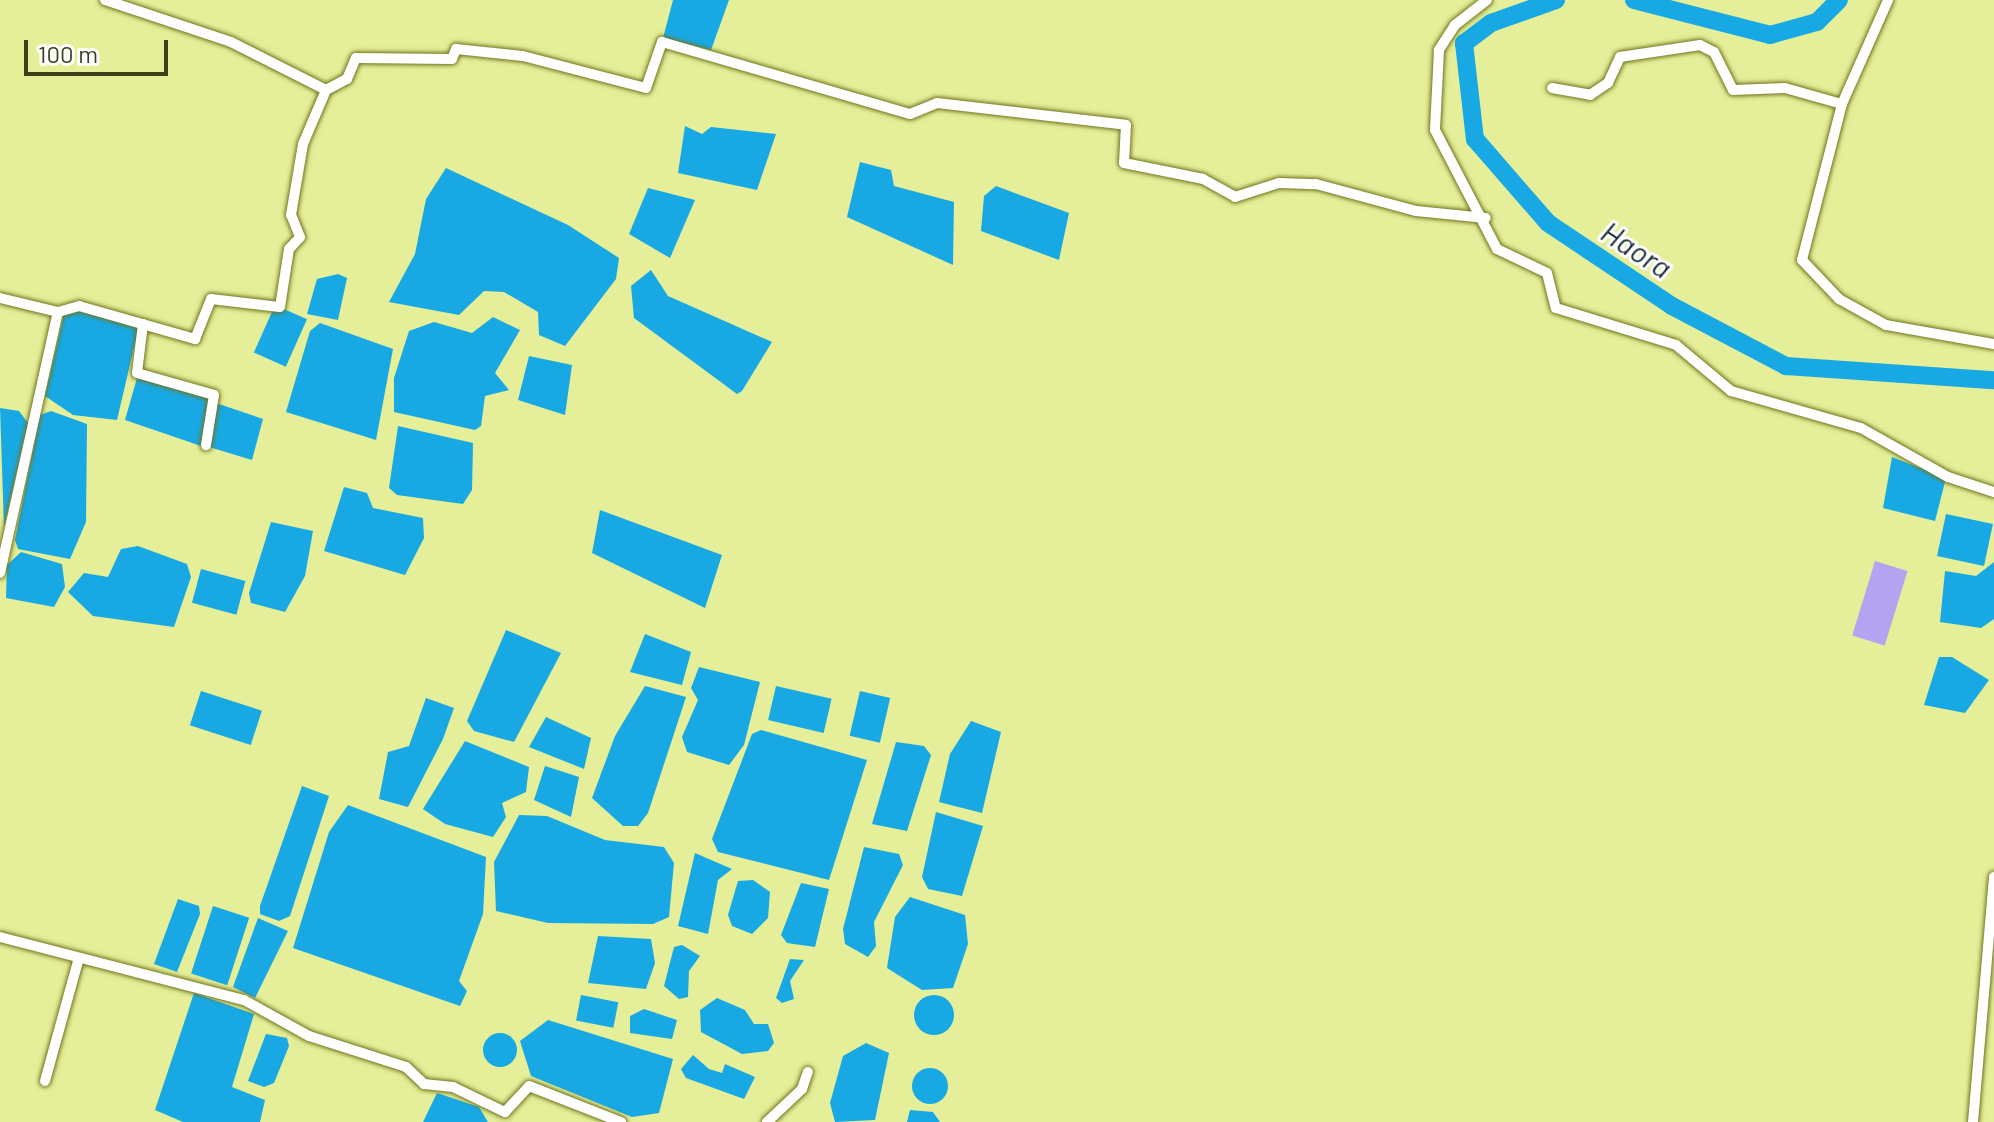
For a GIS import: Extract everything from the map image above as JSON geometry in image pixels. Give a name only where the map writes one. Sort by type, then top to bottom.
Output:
[{"type":"street","points":[[105,0],[231,42],[326,90]]},
{"type":"street","points":[[1487,0],[1445,37],[1432,94],[1444,156],[1486,218],[1497,249],[1547,273],[1556,308],[1566,316],[1669,342],[1710,366],[1731,391],[1861,428],[1948,477],[1994,492]]},
{"type":"street","points":[[1888,0],[1842,104],[1802,260],[1839,299],[1886,325],[1994,344]]},
{"type":"street","points":[[0,298],[58,312],[79,306],[195,339],[211,299],[236,296],[280,307],[289,249],[300,237],[291,215],[303,144],[326,90],[347,79],[356,58],[452,59],[456,49],[523,56],[646,88],[662,42],[910,114],[937,103],[1126,125],[1124,163],[1203,179],[1235,197],[1279,183],[1316,184],[1416,211],[1486,218]]},
{"type":"street","points":[[1552,88],[1590,95],[1608,83],[1620,57],[1700,45],[1714,52],[1725,84],[1740,92],[1785,88],[1842,104]]},
{"type":"street","points":[[0,573],[58,312]]},
{"type":"street","points":[[143,324],[137,373],[214,395],[206,445]]},
{"type":"street","points":[[1973,1122],[1994,877]]},
{"type":"street","points":[[0,937],[78,961],[244,1000],[309,1036],[406,1067],[424,1084],[453,1087],[505,1112],[529,1086],[621,1122]]},
{"type":"street","points":[[45,1081],[78,961]]},
{"type":"street","points":[[767,1122],[802,1089],[808,1072]]},
{"type":"shaded area","points":[[1875,561],[1908,571],[1885,646],[1852,636]]},
{"type":"water","points":[[673,0],[729,0],[711,50],[663,38]]},
{"type":"water","points":[[685,126],[702,134],[711,127],[776,134],[757,190],[678,173]]},
{"type":"water","points":[[860,162],[891,170],[894,186],[954,202],[953,265],[847,217]]},
{"type":"water","points":[[446,168],[568,225],[619,258],[616,279],[565,346],[539,335],[538,312],[504,292],[484,291],[459,315],[389,302],[415,254],[426,199]]},
{"type":"water","points":[[996,186],[1069,213],[1059,260],[981,231],[984,196]]},
{"type":"water","points":[[648,188],[695,200],[670,258],[629,234]]},
{"type":"water","points":[[651,270],[668,296],[772,342],[742,391],[737,394],[634,318],[631,286]]},
{"type":"water","points":[[338,274],[347,278],[338,320],[307,314],[317,279]]},
{"type":"water","points":[[275,305],[307,319],[286,367],[254,353]]},
{"type":"water","points":[[80,307],[139,326],[117,420],[73,415],[45,396],[64,314]]},
{"type":"water","points":[[493,317],[520,330],[495,373],[509,390],[485,396],[481,426],[475,430],[394,412],[394,378],[409,331],[434,322],[472,333]]},
{"type":"water","points":[[320,323],[393,349],[376,440],[286,412],[310,331]]},
{"type":"water","points":[[529,356],[572,365],[565,415],[518,400]]},
{"type":"water","points":[[137,378],[210,397],[201,446],[125,420]]},
{"type":"water","points":[[216,403],[263,419],[252,460],[209,447]]},
{"type":"water","points":[[0,408],[19,411],[28,423],[4,527]]},
{"type":"water","points":[[51,411],[87,424],[86,522],[70,559],[18,549],[15,540],[40,415]]},
{"type":"water","points":[[398,426],[473,443],[472,490],[463,504],[397,495],[389,488]]},
{"type":"water","points":[[1892,457],[1946,478],[1935,521],[1883,508]]},
{"type":"water","points":[[344,487],[367,493],[373,508],[423,518],[424,538],[405,575],[324,551]]},
{"type":"water","points":[[600,510],[722,555],[705,608],[592,553]]},
{"type":"water","points":[[1946,514],[1993,524],[1984,566],[1937,556]]},
{"type":"water","points":[[271,522],[313,531],[305,576],[285,612],[251,603],[249,593]]},
{"type":"water","points":[[138,546],[187,564],[191,577],[174,627],[93,616],[68,592],[84,573],[108,577],[121,549]]},
{"type":"water","points":[[21,552],[62,564],[65,587],[54,607],[6,598],[7,565]]},
{"type":"water","points":[[1994,562],[1994,619],[1981,628],[1940,622],[1945,571],[1976,576]]},
{"type":"water","points":[[201,569],[245,581],[236,615],[192,603]]},
{"type":"water","points":[[506,630],[561,653],[514,742],[474,731],[467,721]]},
{"type":"water","points":[[645,634],[691,652],[682,685],[630,672]]},
{"type":"water","points":[[1939,657],[1952,657],[1989,680],[1965,713],[1924,705]]},
{"type":"water","points":[[699,667],[760,682],[744,745],[729,765],[687,752],[682,737],[698,700],[691,688]]},
{"type":"water","points":[[645,686],[686,697],[648,813],[638,826],[623,826],[592,798],[615,736]]},
{"type":"water","points":[[776,686],[832,699],[824,733],[768,720]]},
{"type":"water","points":[[201,691],[262,711],[251,745],[190,725]]},
{"type":"water","points":[[860,691],[890,698],[880,743],[850,736]]},
{"type":"water","points":[[426,698],[454,708],[443,739],[408,807],[379,799],[388,752],[409,746]]},
{"type":"water","points":[[546,717],[591,738],[584,769],[529,747]]},
{"type":"water","points":[[971,721],[1001,732],[982,813],[939,802],[950,754]]},
{"type":"water","points":[[761,730],[867,760],[829,880],[718,852],[712,839],[752,734]]},
{"type":"water","points":[[465,741],[529,767],[526,792],[502,803],[506,817],[493,837],[445,824],[423,809]]},
{"type":"water","points":[[896,742],[924,746],[931,755],[907,831],[872,824]]},
{"type":"water","points":[[545,766],[579,777],[571,817],[534,800]]},
{"type":"water","points":[[302,786],[329,796],[290,916],[279,921],[260,914],[260,906]]},
{"type":"water","points":[[348,805],[486,857],[483,914],[459,981],[467,991],[460,1006],[293,948],[329,832]]},
{"type":"water","points":[[936,812],[983,826],[962,896],[928,889],[922,877]]},
{"type":"water","points":[[519,815],[547,816],[605,840],[664,847],[674,863],[669,917],[653,924],[548,923],[496,911],[494,862]]},
{"type":"water","points":[[864,847],[899,854],[903,865],[874,922],[876,946],[868,957],[845,944],[843,929]]},
{"type":"water","points":[[695,853],[732,869],[718,880],[708,934],[678,926]]},
{"type":"water","points":[[753,880],[770,892],[768,918],[752,934],[732,926],[728,915],[738,881]]},
{"type":"water","points":[[801,883],[829,889],[815,947],[787,943],[781,935]]},
{"type":"water","points":[[910,897],[965,915],[968,944],[953,988],[922,990],[887,968],[895,917]]},
{"type":"water","points":[[178,899],[199,906],[200,914],[177,972],[154,964]]},
{"type":"water","points":[[213,906],[249,918],[227,985],[191,974]]},
{"type":"water","points":[[258,918],[288,931],[255,998],[233,987]]},
{"type":"water","points":[[598,936],[651,939],[655,963],[646,989],[588,983]]},
{"type":"water","points":[[682,945],[700,956],[689,971],[688,997],[679,999],[664,986],[674,947]]},
{"type":"water","points":[[790,959],[804,960],[790,981],[794,999],[782,1003],[776,998]]},
{"type":"water","points":[[194,993],[254,1014],[232,1087],[265,1100],[260,1122],[183,1122],[155,1110]]},
{"type":"water","points":[[581,995],[618,1002],[613,1028],[576,1021]]},
{"type":"water","points":[[934,995],[948,1001],[954,1015],[948,1029],[934,1035],[920,1029],[914,1015],[920,1001]]},
{"type":"water","points":[[717,998],[745,1010],[754,1024],[768,1024],[774,1043],[768,1051],[742,1054],[701,1032],[700,1010]]},
{"type":"water","points":[[644,1009],[677,1020],[672,1039],[630,1033],[630,1016]]},
{"type":"water","points":[[548,1020],[673,1059],[659,1113],[632,1117],[531,1076],[520,1041]]},
{"type":"water","points":[[500,1033],[512,1038],[517,1050],[512,1062],[500,1067],[488,1062],[483,1050],[488,1038]]},
{"type":"water","points":[[266,1034],[287,1038],[289,1046],[274,1083],[264,1087],[248,1081]]},
{"type":"water","points":[[866,1043],[889,1053],[875,1120],[835,1122],[830,1103],[843,1056]]},
{"type":"water","points":[[693,1055],[709,1069],[722,1073],[725,1064],[755,1077],[744,1099],[686,1078],[681,1069]]},
{"type":"water","points":[[930,1068],[942,1074],[948,1086],[942,1098],[930,1104],[918,1098],[912,1086],[918,1074]]},
{"type":"water","points":[[437,1093],[479,1107],[488,1122],[423,1122]]},
{"type":"water","points":[[910,1110],[933,1112],[940,1122],[907,1122]]},
{"type":"waterway","name":"Haora","points":[[1556,0],[1491,23],[1464,43],[1475,139],[1548,223],[1672,306],[1786,366],[1994,380]]},
{"type":"waterway","name":"Haora","points":[[1634,0],[1770,35],[1817,22],[1839,0]]}]
